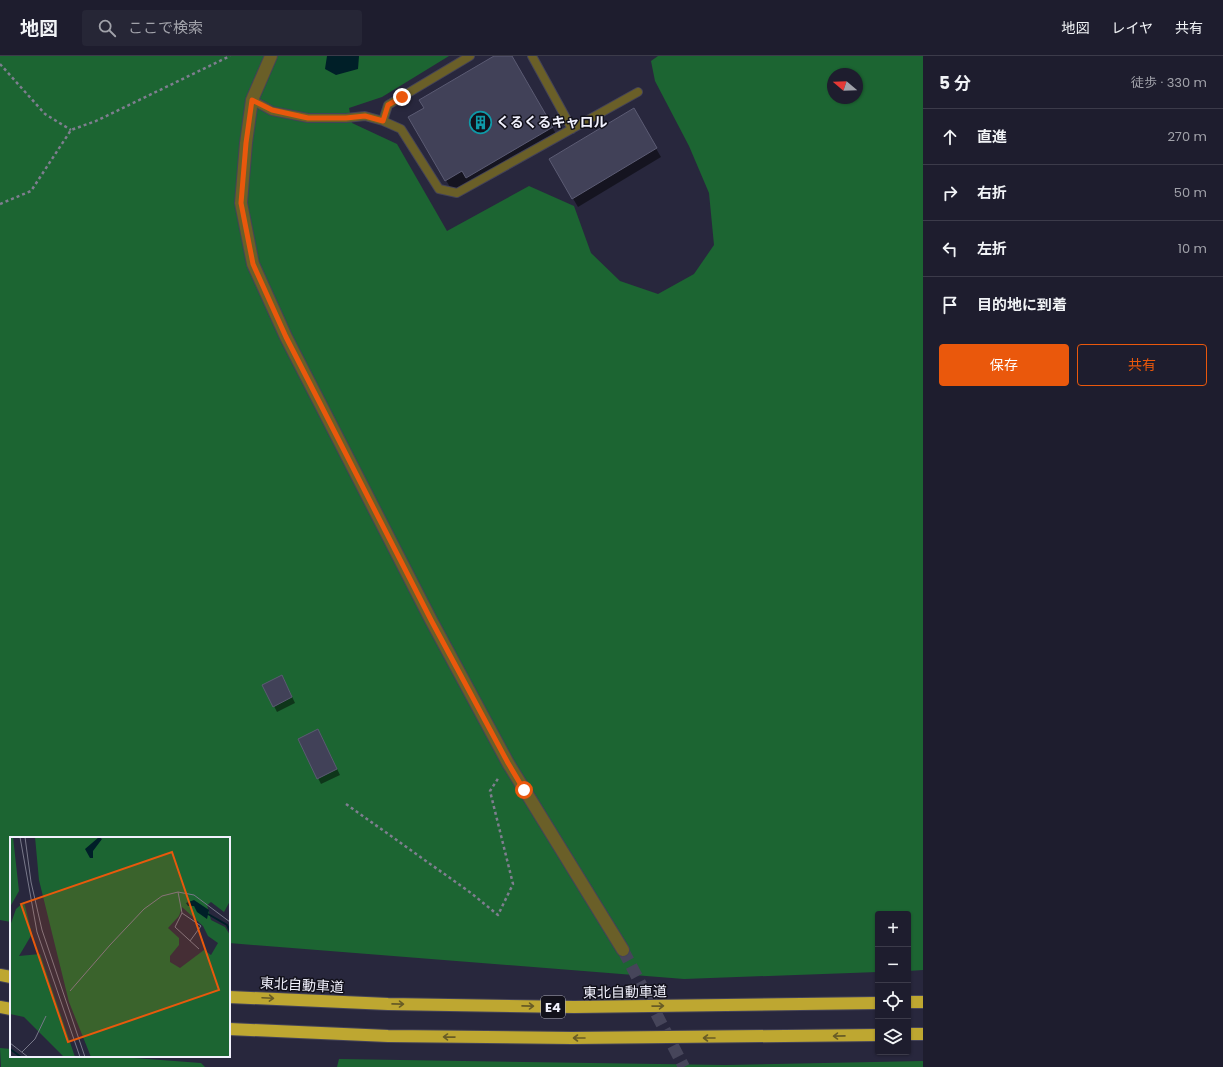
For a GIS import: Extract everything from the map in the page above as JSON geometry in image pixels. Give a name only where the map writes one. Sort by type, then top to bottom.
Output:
[{"type":"highway","points":[[0,975],[10,977]]},
{"type":"highway","name":"東北自動車道","points":[[230,996],[388,1004],[574,1007],[875,1003]]},
{"type":"highway","points":[[911,1002],[923,1002]]},
{"type":"highway","points":[[0,1008],[10,1009]]},
{"type":"highway","name":"E4","points":[[230,1029],[388,1036],[572,1038],[875,1035]]},
{"type":"highway","points":[[911,1034],[923,1034]]},
{"type":"street","points":[[271,56],[252,100],[246,143],[241,203],[253,264],[293,351],[431,620],[508,763],[623,950]]},
{"type":"lane","points":[[383,121],[388,105],[470,56]]},
{"type":"lane","points":[[532,56],[572,129]]},
{"type":"lane","points":[[252,100],[272,110],[308,118],[346,118],[365,116],[383,121],[401,129],[439,189],[457,193],[638,92]]},
{"type":"path","points":[[0,204],[31,191],[71,130],[96,121],[230,56]]},
{"type":"path","points":[[0,64],[45,114],[71,130]]},
{"type":"path","points":[[346,804],[471,893],[498,915],[513,884],[490,791],[508,763]]},
{"type":"green space","points":[[0,56],[449,56],[382,97],[349,108],[352,123],[397,144],[447,231],[529,186],[574,206],[591,253],[620,281],[658,294],[694,274],[714,245],[709,193],[689,146],[655,81],[651,61],[658,56],[923,56],[923,970],[911,971],[911,911],[875,911],[875,972],[684,979],[230,943],[230,837],[10,837],[10,922],[0,920]]},
{"type":"green space","points":[[0,1048],[10,1049],[10,1057],[120,1057],[201,1063],[205,1067],[1,1067]]},
{"type":"green space","points":[[339,1059],[725,1065],[923,1061],[923,1067],[337,1067]]},
{"type":"water","points":[[327,56],[359,56],[358,69],[336,75],[325,69]]},
{"type":"building","name":"くるくるキャロル","points":[[494,56],[512,56],[553,127],[466,178],[462,171],[445,181],[408,117],[424,108],[419,100]]},
{"type":"building","points":[[634,108],[657,148],[572,199],[549,159]]},
{"type":"building","points":[[282,675],[292,697],[273,707],[262,685]]},
{"type":"building","points":[[318,729],[337,769],[317,779],[298,739]]},
{"type":"tunnel","points":[[623,950],[684,1067]]},
{"type":"place","name":"くるくるキャロル","points":[[481,122]]},
{"type":"route","points":[[402,97],[388,105],[383,121],[365,116],[346,118],[308,118],[272,110],[252,100],[246,143],[241,203],[253,264],[286,337],[431,620],[524,790]]}]
